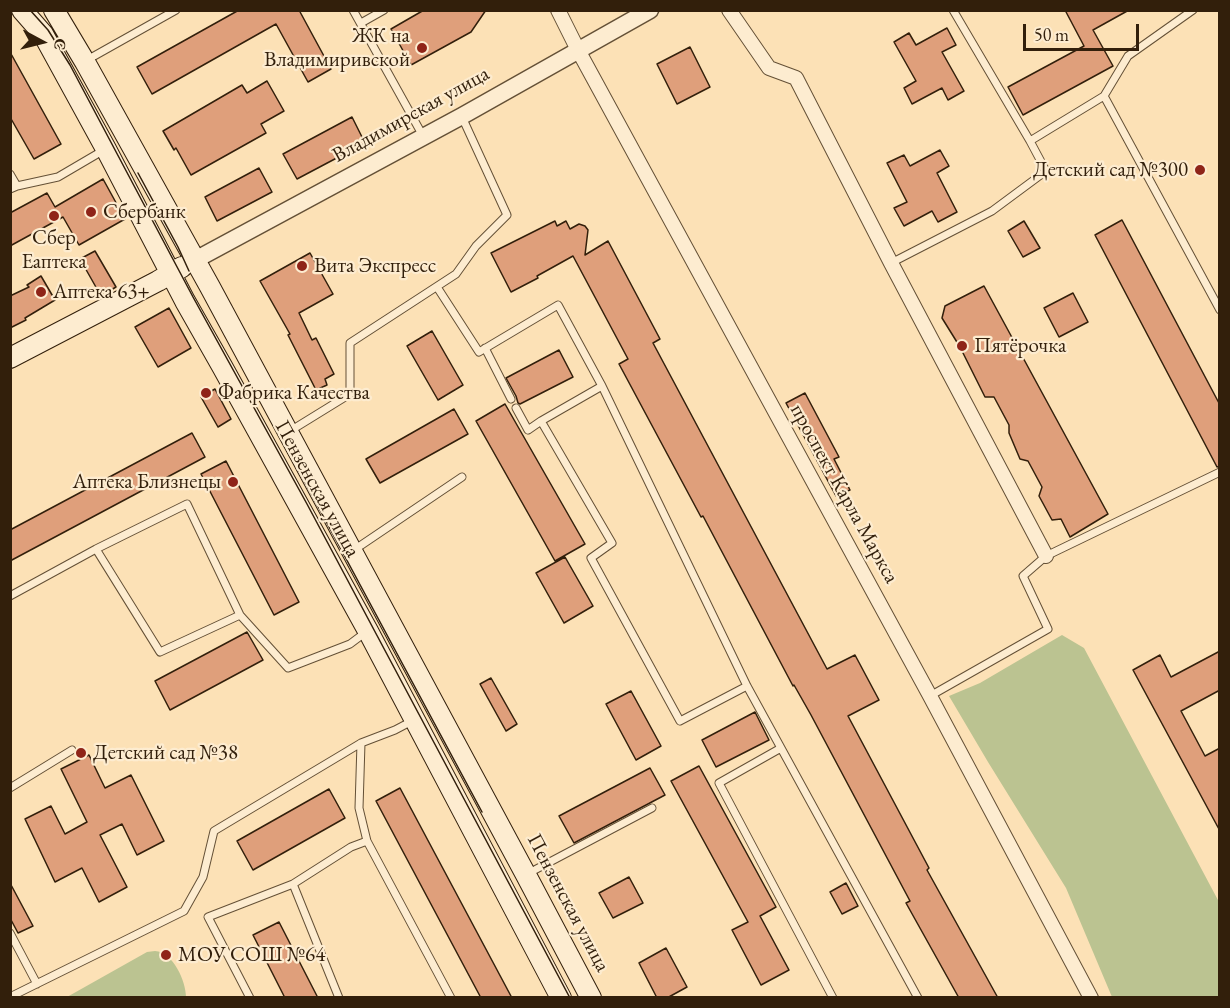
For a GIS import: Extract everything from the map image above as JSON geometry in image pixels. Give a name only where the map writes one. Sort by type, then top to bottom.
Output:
[{"type":"main road","name":"Пензенская улица","points":[[22,10],[43,34],[106,149],[185,301],[368,631],[561,998]]},
{"type":"main road","name":"Пензенская улица","points":[[54,10],[195,260],[591,998]]},
{"type":"main road","points":[[10,358],[195,260]]},
{"type":"street","name":"проспект Карла Маркса","points":[[558,10],[1091,998]]},
{"type":"street","name":"Владимирская улица","points":[[195,260],[462,116],[650,10]]},
{"type":"street","points":[[729,10],[769,68],[796,78],[1046,556]]},
{"type":"lane","points":[[85,62],[176,10]]},
{"type":"lane","points":[[353,10],[423,136]]},
{"type":"lane","points":[[361,24],[384,10]]},
{"type":"lane","points":[[891,263],[992,211],[1046,171],[953,10]]},
{"type":"lane","points":[[1030,141],[1104,96],[1128,56],[1194,10]]},
{"type":"lane","points":[[1104,96],[1220,310]]},
{"type":"lane","points":[[287,432],[350,394],[350,343],[456,274],[476,246],[507,215],[462,116]]},
{"type":"lane","points":[[10,174],[14,187],[58,177],[106,149]]},
{"type":"lane","points":[[437,287],[478,352],[558,305],[602,386],[747,686],[918,998]]},
{"type":"lane","points":[[485,348],[511,399]]},
{"type":"lane","points":[[516,408],[528,430],[602,386]]},
{"type":"lane","points":[[541,422],[612,543],[591,558],[680,721],[747,686]]},
{"type":"lane","points":[[930,696],[1048,629],[1023,576],[1046,556],[1220,472]]},
{"type":"lane","points":[[352,551],[462,477]]},
{"type":"lane","points":[[10,596],[96,549],[187,504],[240,615],[288,668],[350,644],[368,631]]},
{"type":"lane","points":[[96,549],[160,652],[240,615]]},
{"type":"lane","points":[[10,997],[184,911],[203,878],[214,831],[361,743],[414,720]]},
{"type":"lane","points":[[361,743],[358,808],[367,841],[451,998]]},
{"type":"lane","points":[[781,748],[718,783],[833,998]]},
{"type":"lane","points":[[10,788],[72,750]]},
{"type":"lane","points":[[526,875],[652,808]]},
{"type":"lane","points":[[250,998],[208,917],[293,884],[351,848],[367,841]]},
{"type":"lane","points":[[293,884],[339,998]]},
{"type":"lane","points":[[10,933],[37,984]]},
{"type":"green space","points":[[1062,635],[1084,648],[1219,902],[1219,997],[1112,997],[1066,888],[949,696],[980,683]]},
{"type":"green space","points":[[155,951],[167,956],[173,962],[184,983],[186,997],[67,997],[147,952]]},
{"type":"building","points":[[239,10],[299,10],[331,69],[308,82],[276,24],[152,94],[137,67]]},
{"type":"building","name":"ЖК на Владимиривской","points":[[424,10],[486,10],[471,32],[411,65],[391,29]]},
{"type":"building","points":[[1065,10],[1129,10],[1093,30],[1113,66],[1023,115],[1008,87],[1084,46]]},
{"type":"building","points":[[947,28],[956,45],[942,52],[964,91],[948,100],[942,88],[912,104],[904,88],[916,81],[894,42],[909,33],[916,45]]},
{"type":"building","points":[[690,47],[710,87],[677,104],[657,64]]},
{"type":"building","points":[[10,52],[61,144],[34,159],[10,117]]},
{"type":"building","points":[[267,81],[284,111],[261,124],[266,133],[191,175],[176,148],[174,150],[163,131],[242,85],[247,93]]},
{"type":"building","points":[[352,117],[365,143],[297,179],[283,154]]},
{"type":"building","points":[[940,150],[949,166],[937,173],[957,212],[938,222],[932,211],[904,226],[894,208],[907,202],[887,163],[904,155],[910,166]]},
{"type":"building","points":[[259,168],[272,192],[217,221],[205,197]]},
{"type":"building","points":[[103,179],[125,219],[79,245],[63,217],[10,246],[10,213],[47,193],[55,207]]},
{"type":"building","points":[[1122,220],[1220,405],[1220,466],[1217,467],[1095,235]]},
{"type":"building","points":[[555,221],[557,226],[566,221],[570,229],[579,224],[585,226],[588,230],[585,255],[608,241],[660,339],[653,343],[827,669],[855,655],[879,700],[848,716],[929,868],[927,870],[998,998],[959,998],[906,903],[910,901],[811,715],[793,686],[619,364],[628,359],[573,256],[511,292],[491,253]]},
{"type":"building","points":[[1024,221],[1040,248],[1023,257],[1008,231]]},
{"type":"building","points":[[95,251],[116,287],[101,296],[80,259]]},
{"type":"building","points":[[310,253],[333,294],[299,313],[312,340],[316,338],[334,374],[325,379],[327,385],[316,390],[288,335],[290,334],[260,281]]},
{"type":"building","points":[[41,276],[55,300],[10,328],[10,296],[29,287],[27,285]]},
{"type":"building","points":[[984,286],[1108,514],[1070,537],[1061,519],[1052,520],[1039,496],[1042,487],[1028,461],[1020,459],[1009,433],[1009,425],[994,397],[985,397],[960,347],[942,318],[945,306]]},
{"type":"building","points":[[1073,293],[1088,322],[1059,337],[1044,308]]},
{"type":"building","points":[[169,308],[191,348],[158,367],[135,327]]},
{"type":"building","points":[[432,331],[463,385],[438,400],[407,346]]},
{"type":"building","points":[[559,350],[573,377],[518,403],[506,378]]},
{"type":"building","points":[[215,389],[231,419],[218,427],[201,397]]},
{"type":"building","points":[[805,393],[839,457],[834,459],[850,490],[836,496],[786,403]]},
{"type":"building","points":[[505,404],[585,544],[555,561],[476,421]]},
{"type":"building","points":[[454,409],[468,434],[380,483],[366,459]]},
{"type":"building","points":[[192,433],[205,457],[10,561],[10,530]]},
{"type":"building","points":[[226,461],[299,602],[274,615],[201,474]]},
{"type":"building","points":[[565,557],[593,606],[564,623],[536,573]]},
{"type":"building","points":[[247,632],[263,660],[170,710],[155,681]]},
{"type":"building","points":[[1220,651],[1220,690],[1181,711],[1205,756],[1220,748],[1220,831],[1133,670],[1160,655],[1171,677]]},
{"type":"building","points":[[491,678],[517,724],[506,731],[480,684]]},
{"type":"building","points":[[631,691],[661,746],[636,760],[606,704]]},
{"type":"building","points":[[755,712],[769,740],[716,767],[702,740]]},
{"type":"building","points":[[89,755],[105,788],[131,775],[164,841],[137,855],[122,824],[100,835],[127,887],[99,902],[82,868],[55,882],[25,819],[51,806],[65,834],[87,822],[61,769]]},
{"type":"building","points":[[699,766],[776,907],[760,916],[789,970],[761,985],[732,930],[748,922],[671,781]]},
{"type":"building","points":[[650,768],[665,795],[574,843],[559,816]]},
{"type":"building","points":[[400,788],[512,998],[481,998],[376,801]]},
{"type":"building","points":[[329,789],[345,818],[253,870],[237,841]]},
{"type":"building","points":[[629,877],[643,903],[613,918],[599,893]]},
{"type":"building","points":[[10,883],[33,926],[18,933],[10,918]]},
{"type":"building","points":[[846,883],[858,906],[842,914],[830,892]]},
{"type":"building","points":[[279,922],[318,998],[285,998],[253,935]]},
{"type":"building","points":[[666,948],[687,987],[667,998],[657,998],[639,963]]},
{"type":"tram line","points":[[30,10],[48,30],[70,65],[570,998]]},
{"type":"tram line","points":[[138,173],[189,271]]},
{"type":"tram line","points":[[299,471],[482,812]]},
{"type":"place","name":"ЖК на Владимиривской","points":[[422,48]]},
{"type":"place","name":"Детский сад №300","points":[[1200,170]]},
{"type":"place","name":"Сбербанк","points":[[91,212]]},
{"type":"place","name":"Сбер Еаптека","points":[[54,216]]},
{"type":"place","name":"Вита Экспресс","points":[[302,266]]},
{"type":"place","name":"Аптека 63+","points":[[41,292]]},
{"type":"place","name":"Пятёрочка","points":[[962,346]]},
{"type":"place","name":"Фабрика Качества","points":[[206,393]]},
{"type":"place","name":"Аптека Близнецы","points":[[233,482]]},
{"type":"place","name":"Детский сад №38","points":[[81,753]]},
{"type":"place","name":"МОУ СОШ №64","points":[[166,955]]}]
